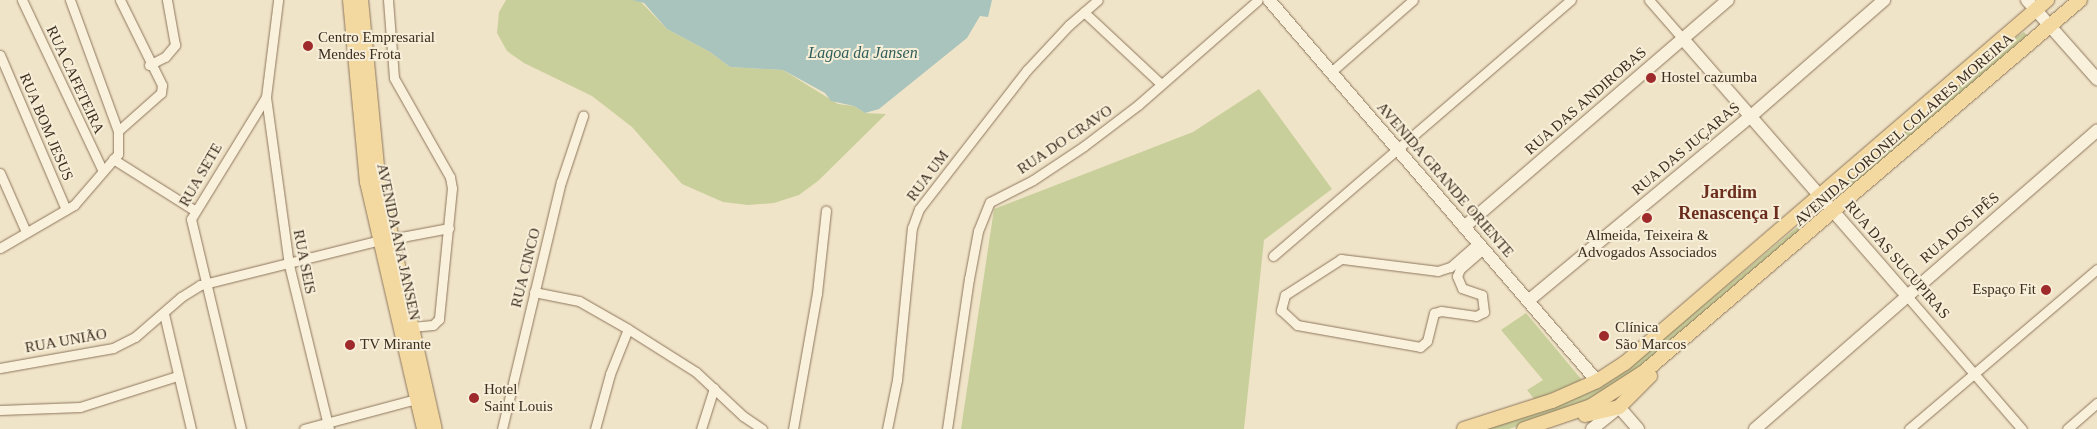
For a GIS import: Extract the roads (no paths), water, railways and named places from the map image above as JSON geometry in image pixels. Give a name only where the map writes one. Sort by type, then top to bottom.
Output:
[{"type":"main road","name":"AVENIDA ANA JANSEN","points":[[350,0],[365,166],[412,327],[434,429]]},
{"type":"main road","name":"AVENIDA ANA JANSEN","points":[[361,0],[375,153],[386,240],[416,399],[424,429]]},
{"type":"main road","name":"AVENIDA CORONEL COLARES MOREIRA","points":[[1464,429],[1530,410],[1596,381],[1625,363],[1819,196],[2031,5],[2047,0]]},
{"type":"main road","name":"AVENIDA CORONEL COLARES MOREIRA","points":[[1524,429],[1549,422],[1604,398],[1664,355],[2080,0]]},
{"type":"main road","points":[[1549,422],[1619,407],[1653,373],[1664,355]]},
{"type":"street","name":"RUA CAFETEIRA","points":[[22,0],[103,171]]},
{"type":"street","points":[[0,248],[66,210],[114,159],[120,145],[118,131],[70,0]]},
{"type":"street","points":[[118,131],[156,98],[163,87],[149,65],[120,0]]},
{"type":"street","points":[[149,65],[165,57],[175,45],[167,0]]},
{"type":"street","name":"RUA SETE","points":[[241,429],[192,224],[194,210],[266,97],[278,0]]},
{"type":"street","points":[[388,0],[394,78],[450,177],[449,228],[437,323],[412,327]]},
{"type":"street","name":"RUA UM","points":[[888,429],[897,380],[912,228],[917,214],[1027,70],[1098,0]]},
{"type":"street","name":"RUA DO CRAVO","points":[[947,429],[978,231],[990,202],[1033,180],[1084,146],[1161,84],[1258,0]]},
{"type":"street","name":"AVENIDA GRANDE ORIENTE","points":[[1269,0],[1596,381]]},
{"type":"street","points":[[1331,72],[1413,0]]},
{"type":"street","points":[[1273,256],[1570,0]]},
{"type":"street","name":"RUA DAS SUCUPIRAS","points":[[1649,0],[2022,429]]},
{"type":"street","name":"RUA DAS ANDIROBAS","points":[[1464,227],[1728,0]]},
{"type":"street","name":"RUA DAS JUÇARAS","points":[[1528,301],[1750,117],[1884,0]]},
{"type":"street","points":[[2031,5],[2097,79]]},
{"type":"street","points":[[1084,12],[1161,84]]},
{"type":"street","name":"RUA BOM JESUS","points":[[0,56],[66,210]]},
{"type":"street","name":"RUA SEIS","points":[[266,97],[289,265],[328,426]]},
{"type":"street","name":"RUA CINCO","points":[[502,429],[561,182],[583,116]]},
{"type":"street","name":"RUA DOS IPÊS","points":[[1754,429],[2097,130]]},
{"type":"street","points":[[114,159],[194,210]]},
{"type":"street","points":[[0,173],[26,232]]},
{"type":"street","points":[[793,429],[817,293],[826,210]]},
{"type":"street","name":"RUA UNIÃO","points":[[0,368],[113,348],[136,337],[189,290],[205,283],[289,265],[386,240],[449,228]]},
{"type":"street","points":[[1481,246],[1460,269],[1457,276],[1462,288],[1482,295],[1484,312],[1476,316],[1441,311],[1434,314],[1427,342],[1420,348],[1297,325],[1281,310],[1285,295],[1341,259],[1438,271],[1450,268],[1481,246]]},
{"type":"street","points":[[1909,429],[2097,269]]},
{"type":"street","points":[[534,292],[579,301],[628,329],[684,363],[762,429]]},
{"type":"street","points":[[164,314],[177,376],[192,429]]},
{"type":"street","points":[[595,429],[610,374],[628,329]]},
{"type":"street","points":[[0,410],[80,407],[177,376]]},
{"type":"street","points":[[701,429],[714,388]]},
{"type":"street","points":[[304,429],[328,426],[416,399]]},
{"type":"street","points":[[2067,429],[2097,403]]},
{"type":"street","points":[[1592,429],[1619,407],[1638,429]]},
{"type":"water","name":"Lagoa da Jansen","points":[[632,0],[992,0],[988,17],[980,16],[967,38],[879,109],[865,113],[854,106],[831,101],[825,93],[783,70],[730,67],[710,52],[667,29],[644,3]]},
{"type":"place","name":"Centro Empresarial Mendes Frota","points":[[308,46]]},
{"type":"place","name":"Hostel cazumba","points":[[1651,78]]},
{"type":"place","name":"Almeida, Teixeira & Advogados Associados","points":[[1647,218]]},
{"type":"place","name":"Espaço Fit","points":[[2046,290]]},
{"type":"place","name":"Clínica São Marcos","points":[[1604,336]]},
{"type":"place","name":"TV Mirante","points":[[350,345]]},
{"type":"place","name":"Hotel Saint Louis","points":[[474,398]]},
{"type":"district","name":"Jardim Renascença I","points":[[1729,203]]}]
